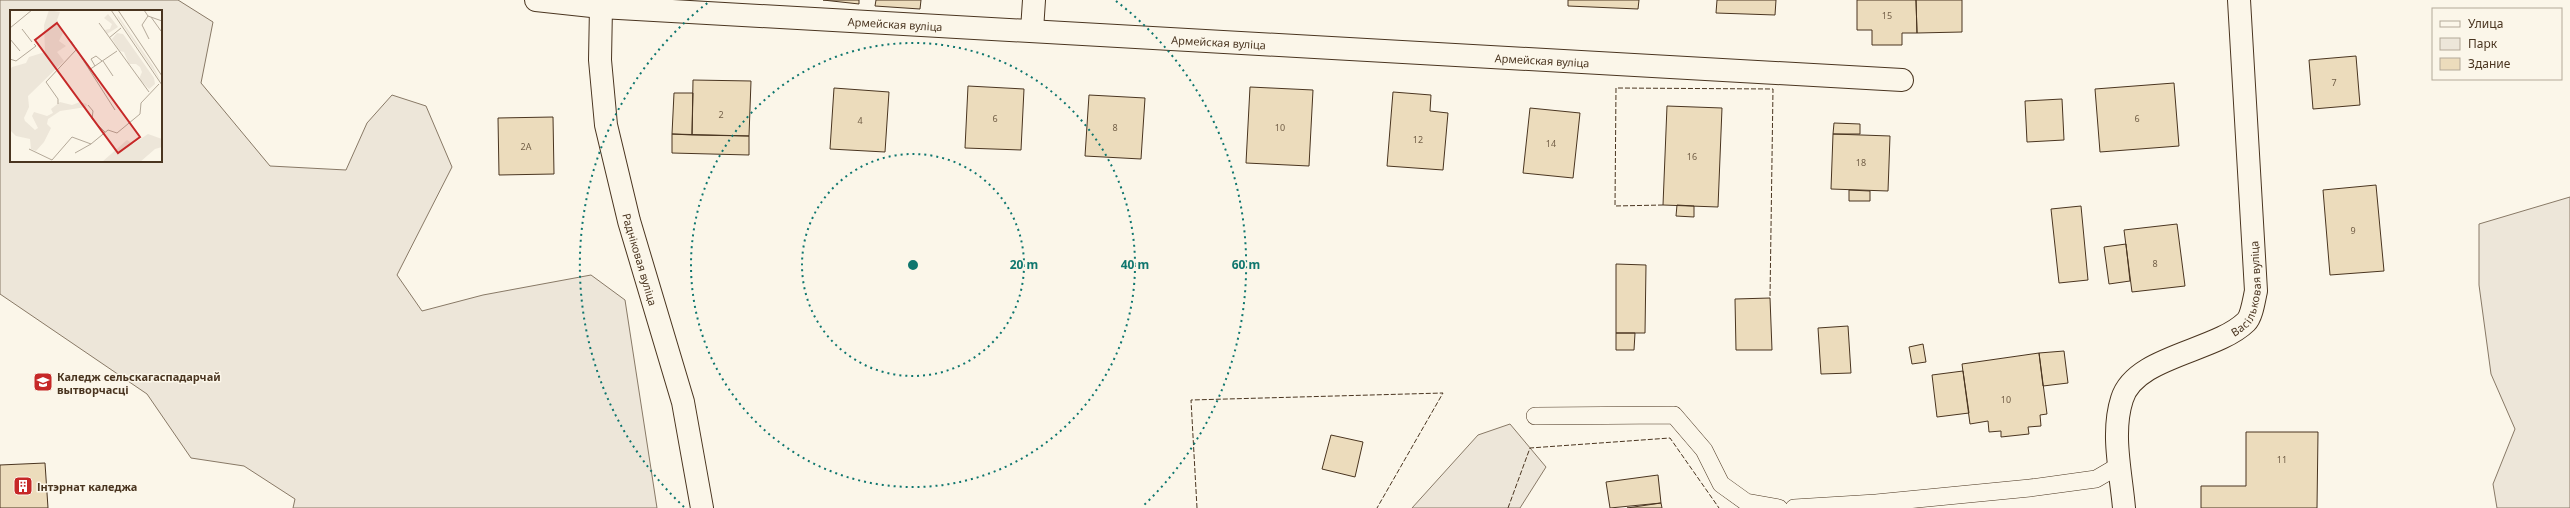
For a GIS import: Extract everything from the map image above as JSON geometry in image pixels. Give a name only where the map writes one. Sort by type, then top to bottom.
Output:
[{"type":"street","name":"Армейская вуліца","points":[[536,0],[601,7],[1902,80]]},
{"type":"street","points":[[1032,30],[1034,0]]},
{"type":"street","name":"Васільковая вуліца","points":[[2124,508],[2117,425],[2122,397],[2140,374],[2169,359],[2224,338],[2247,321],[2256,291],[2239,0]]},
{"type":"street","name":"Радніковая вуліца","points":[[601,7],[600,60],[606,125],[629,221],[683,402],[702,508]]},
{"type":"lane","points":[[1535,416],[1674,415],[1704,450],[1721,484],[1746,502],[1779,508]]},
{"type":"lane","points":[[1794,508],[1876,503],[2030,488],[2096,479],[2120,466]]},
{"type":"green space","points":[[0,0],[178,0],[213,22],[201,83],[270,166],[346,170],[367,123],[392,95],[426,106],[452,167],[397,275],[422,311],[483,295],[591,275],[625,300],[657,508],[293,508],[295,499],[244,466],[191,458],[147,394],[0,294]]},
{"type":"green space","points":[[2570,197],[2570,508],[2497,508],[2493,484],[2515,429],[2491,374],[2479,285],[2479,224]]},
{"type":"green space","points":[[1510,424],[1546,467],[1520,508],[1412,508],[1478,435]]},
{"type":"building","points":[[823,0],[859,0],[859,4]]},
{"type":"building","points":[[876,0],[921,0],[920,9],[875,6]]},
{"type":"building","points":[[1568,0],[1639,0],[1638,9],[1568,6]]},
{"type":"building","points":[[1717,0],[1776,0],[1775,15],[1716,13]]},
{"type":"building","points":[[1857,0],[1916,0],[1917,33],[1902,33],[1902,45],[1872,45],[1872,30],[1857,30]]},
{"type":"building","points":[[1916,0],[1962,0],[1962,32],[1917,33]]},
{"type":"building","points":[[2356,56],[2360,105],[2313,109],[2309,60]]},
{"type":"building","points":[[693,80],[751,81],[749,136],[692,135]]},
{"type":"building","points":[[2174,83],[2179,146],[2100,152],[2095,89]]},
{"type":"building","points":[[968,86],[1024,89],[1021,150],[965,148]]},
{"type":"building","points":[[1250,87],[1313,90],[1309,166],[1246,163]]},
{"type":"building","points":[[834,88],[889,92],[885,152],[830,149]]},
{"type":"building","points":[[1393,92],[1431,95],[1430,111],[1448,113],[1443,170],[1387,166]]},
{"type":"building","points":[[674,93],[693,93],[692,135],[672,134]]},
{"type":"building","points":[[1089,95],[1145,98],[1141,159],[1085,156]]},
{"type":"building","points":[[2062,99],[2064,140],[2027,142],[2025,101]]},
{"type":"building","points":[[1667,106],[1722,108],[1718,207],[1663,205]]},
{"type":"building","points":[[1530,108],[1580,113],[1573,178],[1523,173]]},
{"type":"building","points":[[553,117],[554,174],[499,175],[498,118]]},
{"type":"building","points":[[1834,123],[1860,124],[1860,134],[1833,134]]},
{"type":"building","points":[[672,134],[749,136],[749,155],[672,153]]},
{"type":"building","points":[[1833,134],[1890,136],[1888,191],[1831,189]]},
{"type":"building","points":[[2376,185],[2384,271],[2330,275],[2323,190]]},
{"type":"building","points":[[1849,190],[1870,191],[1870,201],[1849,201]]},
{"type":"building","points":[[1677,205],[1694,206],[1694,217],[1676,216]]},
{"type":"building","points":[[2081,206],[2088,280],[2059,283],[2051,209]]},
{"type":"building","points":[[2177,224],[2185,286],[2132,292],[2124,230]]},
{"type":"building","points":[[2126,244],[2130,281],[2109,284],[2104,247]]},
{"type":"building","points":[[1616,264],[1646,265],[1645,333],[1616,333]]},
{"type":"building","points":[[1770,298],[1772,350],[1736,350],[1735,299]]},
{"type":"building","points":[[1848,326],[1851,373],[1821,374],[1818,328]]},
{"type":"building","points":[[1616,333],[1635,333],[1634,350],[1616,350]]},
{"type":"building","points":[[1923,344],[1926,362],[1912,364],[1909,347]]},
{"type":"building","points":[[2064,351],[2068,383],[2043,386],[2039,353]]},
{"type":"building","points":[[2039,353],[2047,414],[2040,415],[2041,426],[2028,427],[2029,434],[2001,437],[2001,431],[1989,432],[1988,421],[1970,424],[1962,364]]},
{"type":"building","points":[[1963,371],[1969,413],[1937,417],[1932,375]]},
{"type":"building","points":[[2246,432],[2318,432],[2317,508],[2201,508],[2201,486],[2246,486]]},
{"type":"building","points":[[1331,435],[1363,442],[1355,477],[1322,469]]},
{"type":"building","name":"Інтэрнат каледжа","points":[[45,463],[48,508],[0,508],[0,465]]},
{"type":"building","points":[[1658,475],[1661,503],[1610,508],[1606,482]]},
{"type":"building","points":[[1661,503],[1662,508],[1627,508]]},
{"type":"fence","points":[[1663,205],[1615,206],[1616,88],[1773,89],[1770,298]]},
{"type":"fence","points":[[1197,508],[1191,400],[1443,393],[1377,508]]},
{"type":"fence","points":[[1508,508],[1530,448],[1670,438],[1719,508]]},
{"type":"place","name":"Каледж сельскагаспадарчай вытворчасці","points":[[43,382]]},
{"type":"place","name":"Інтэрнат каледжа","points":[[23,486]]}]
